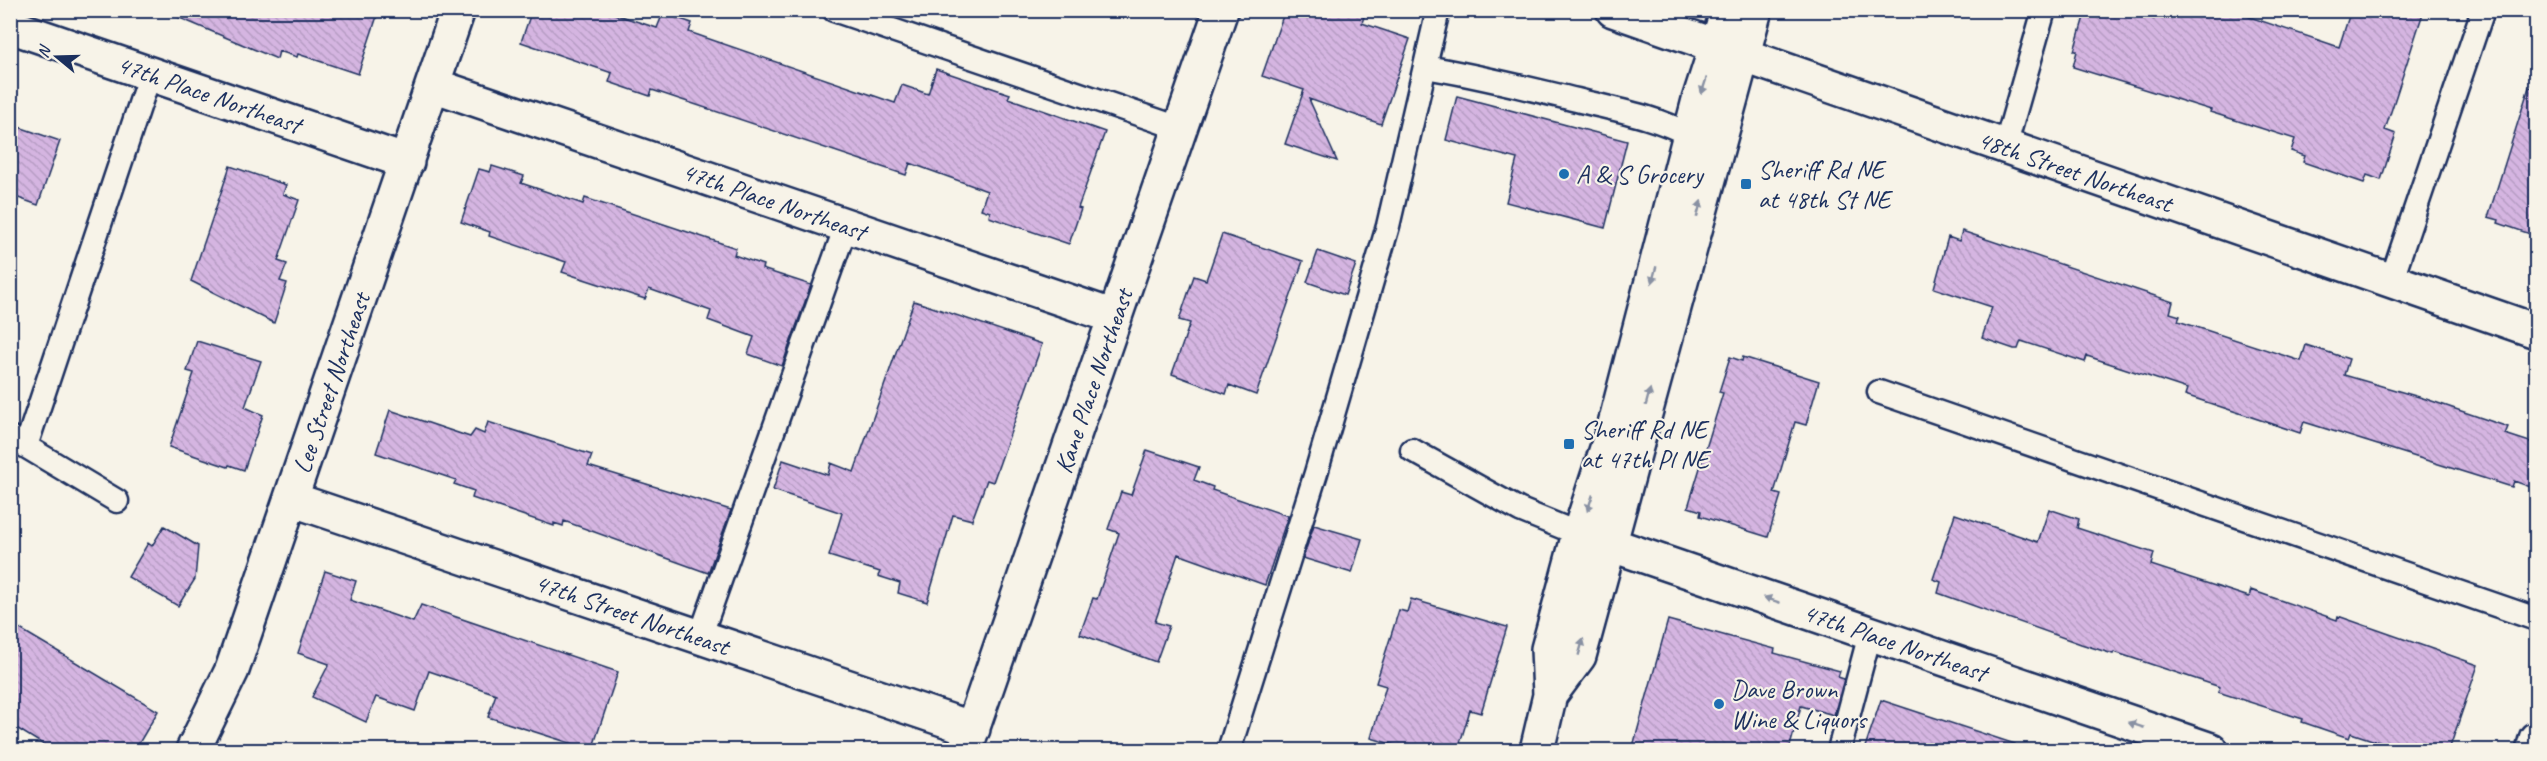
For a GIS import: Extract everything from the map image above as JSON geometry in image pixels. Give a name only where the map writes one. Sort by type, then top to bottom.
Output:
[{"type":"street","name":"Lee Street Northeast","points":[[193,750],[232,670],[458,10]]},
{"type":"street","name":"Kane Place Northeast","points":[[969,740],[1182,129],[1221,10]]},
{"type":"street","name":"48th Street Northeast","points":[[1613,10],[2536,331]]},
{"type":"street","points":[[1537,750],[1550,695],[1548,649],[1594,538],[1729,51],[1728,10]]},
{"type":"street","points":[[1594,538],[1615,424],[1690,135],[1729,51],[1755,10]]},
{"type":"street","name":"47th Place Northeast","points":[[10,26],[407,162]]},
{"type":"street","name":"47th Place Northeast","points":[[433,85],[1115,317]]},
{"type":"street","name":"47th Street Northeast","points":[[291,499],[700,637],[969,740]]},
{"type":"street","name":"47th Place Northeast","points":[[1594,538],[2211,750]]},
{"type":"street","points":[[2533,750],[2536,739]]},
{"type":"lane","points":[[834,10],[1182,129]]},
{"type":"lane","points":[[1229,750],[1316,473],[1382,248],[1438,10]]},
{"type":"lane","points":[[2005,147],[2044,10]]},
{"type":"lane","points":[[2391,281],[2483,10]]},
{"type":"lane","points":[[1425,67],[1478,76],[1638,115],[1665,122],[1690,135]]},
{"type":"lane","points":[[117,501],[18,442],[150,74]]},
{"type":"lane","points":[[700,637],[846,226]]},
{"type":"lane","points":[[1879,392],[2536,619]]},
{"type":"lane","points":[[1412,450],[1520,510],[1594,538]]},
{"type":"lane","points":[[1839,750],[1870,634]]},
{"type":"building","points":[[161,10],[379,10],[358,74],[298,54],[297,57],[279,51],[277,59]]},
{"type":"building","points":[[532,10],[602,10],[657,28],[663,13],[692,23],[689,32],[895,103],[902,85],[928,94],[936,69],[1010,94],[1008,98],[1105,132],[1078,208],[1081,209],[1069,244],[989,217],[990,212],[981,209],[987,191],[910,163],[906,175],[652,90],[650,96],[609,82],[612,73],[521,42]]},
{"type":"building","points":[[1285,10],[1366,10],[1362,23],[1410,39],[1381,124],[1309,99],[1337,161],[1285,144],[1304,90],[1262,76]]},
{"type":"building","points":[[2086,10],[2126,10],[2154,19],[2157,10],[2229,10],[2339,47],[2351,10],[2424,10],[2385,130],[2396,134],[2381,180],[2367,175],[2364,183],[2303,162],[2305,156],[2291,151],[2295,139],[2073,67],[2077,51],[2074,51]]},
{"type":"building","points":[[2529,87],[2536,88],[2536,236],[2498,223],[2499,220],[2488,217]]},
{"type":"building","points":[[1457,96],[1627,141],[1605,228],[1506,202],[1517,159],[1446,140]]},
{"type":"building","points":[[10,124],[60,141],[38,205],[10,195]]},
{"type":"building","points":[[230,166],[286,185],[283,194],[299,200],[278,261],[287,264],[280,281],[287,283],[274,323],[191,281]]},
{"type":"building","points":[[492,166],[524,176],[521,183],[583,204],[585,198],[736,248],[734,255],[763,265],[762,269],[811,285],[782,366],[748,354],[754,337],[708,320],[711,311],[649,289],[645,299],[562,272],[566,262],[489,236],[490,232],[461,222],[479,169],[490,172]]},
{"type":"building","points":[[1962,231],[2173,302],[2170,313],[2180,316],[2178,321],[2301,361],[2306,345],[2349,359],[2344,375],[2426,399],[2508,427],[2505,434],[2536,444],[2536,489],[2514,481],[2512,487],[2304,422],[2300,433],[2185,395],[2187,389],[2087,356],[2085,362],[2021,341],[2018,349],[2014,349],[1982,338],[1992,307],[1934,288],[1948,237],[1959,241]]},
{"type":"building","points":[[1222,234],[1303,261],[1256,395],[1229,385],[1226,394],[1172,374],[1190,323],[1179,320],[1194,276],[1206,280]]},
{"type":"building","points":[[1318,251],[1356,264],[1345,295],[1307,282]]},
{"type":"building","points":[[914,301],[1042,344],[993,482],[987,480],[972,520],[953,515],[927,602],[898,593],[900,583],[878,576],[880,572],[829,556],[842,513],[773,490],[783,460],[828,475],[831,463],[854,472]]},
{"type":"building","points":[[197,341],[261,361],[245,407],[263,415],[244,470],[229,465],[228,467],[169,447],[194,373],[187,371]]},
{"type":"building","points":[[1730,357],[1742,361],[1743,357],[1819,381],[1806,425],[1795,422],[1774,493],[1781,495],[1768,537],[1700,516],[1701,511],[1688,507],[1723,393],[1719,392]]},
{"type":"building","points":[[390,410],[470,437],[475,430],[484,434],[488,422],[592,455],[588,466],[731,510],[708,573],[564,521],[563,526],[554,523],[554,526],[472,498],[474,491],[454,484],[456,480],[376,453]]},
{"type":"building","points":[[1147,450],[1199,467],[1194,480],[1213,487],[1212,490],[1288,516],[1265,585],[1178,554],[1155,622],[1169,626],[1156,662],[1080,634],[1093,598],[1097,599],[1119,533],[1108,529],[1121,492],[1131,495]]},
{"type":"building","points":[[2049,509],[2079,519],[2077,528],[2154,553],[2151,565],[2249,597],[2251,590],[2337,620],[2338,616],[2478,665],[2449,750],[2403,750],[2351,733],[2349,738],[2302,722],[2303,719],[2218,692],[2220,687],[2114,652],[2113,654],[2081,644],[1938,593],[1941,582],[1933,579],[1955,514],[2038,542]]},
{"type":"building","points":[[1314,525],[1362,539],[1352,573],[1303,558]]},
{"type":"building","points":[[164,526],[198,546],[195,579],[178,606],[128,577],[148,543],[152,546]]},
{"type":"building","points":[[325,571],[356,581],[350,600],[413,622],[421,605],[618,672],[592,750],[488,717],[496,694],[429,671],[415,711],[376,697],[366,722],[312,697],[329,664],[298,653]]},
{"type":"building","points":[[1411,599],[1507,627],[1481,713],[1470,710],[1458,750],[1411,750],[1371,738],[1386,686],[1376,683],[1399,610],[1407,612]]},
{"type":"building","points":[[1668,620],[1775,649],[1774,653],[1840,671],[1838,677],[1844,679],[1834,715],[1801,706],[1789,750],[1632,750]]},
{"type":"building","points":[[10,623],[158,711],[135,750],[52,750],[10,724]]},
{"type":"building","points":[[1881,700],[2015,744],[2014,750],[1864,750]]},
{"type":"place","name":"A & S Grocery","points":[[1564,174]]},
{"type":"place","name":"Sheriff Rd NE at 48th St NE","points":[[1746,184]]},
{"type":"place","name":"Sheriff Rd NE at 47th Pl NE","points":[[1569,444]]},
{"type":"place","name":"Dave Brown Wine & Liquors","points":[[1719,704]]}]
